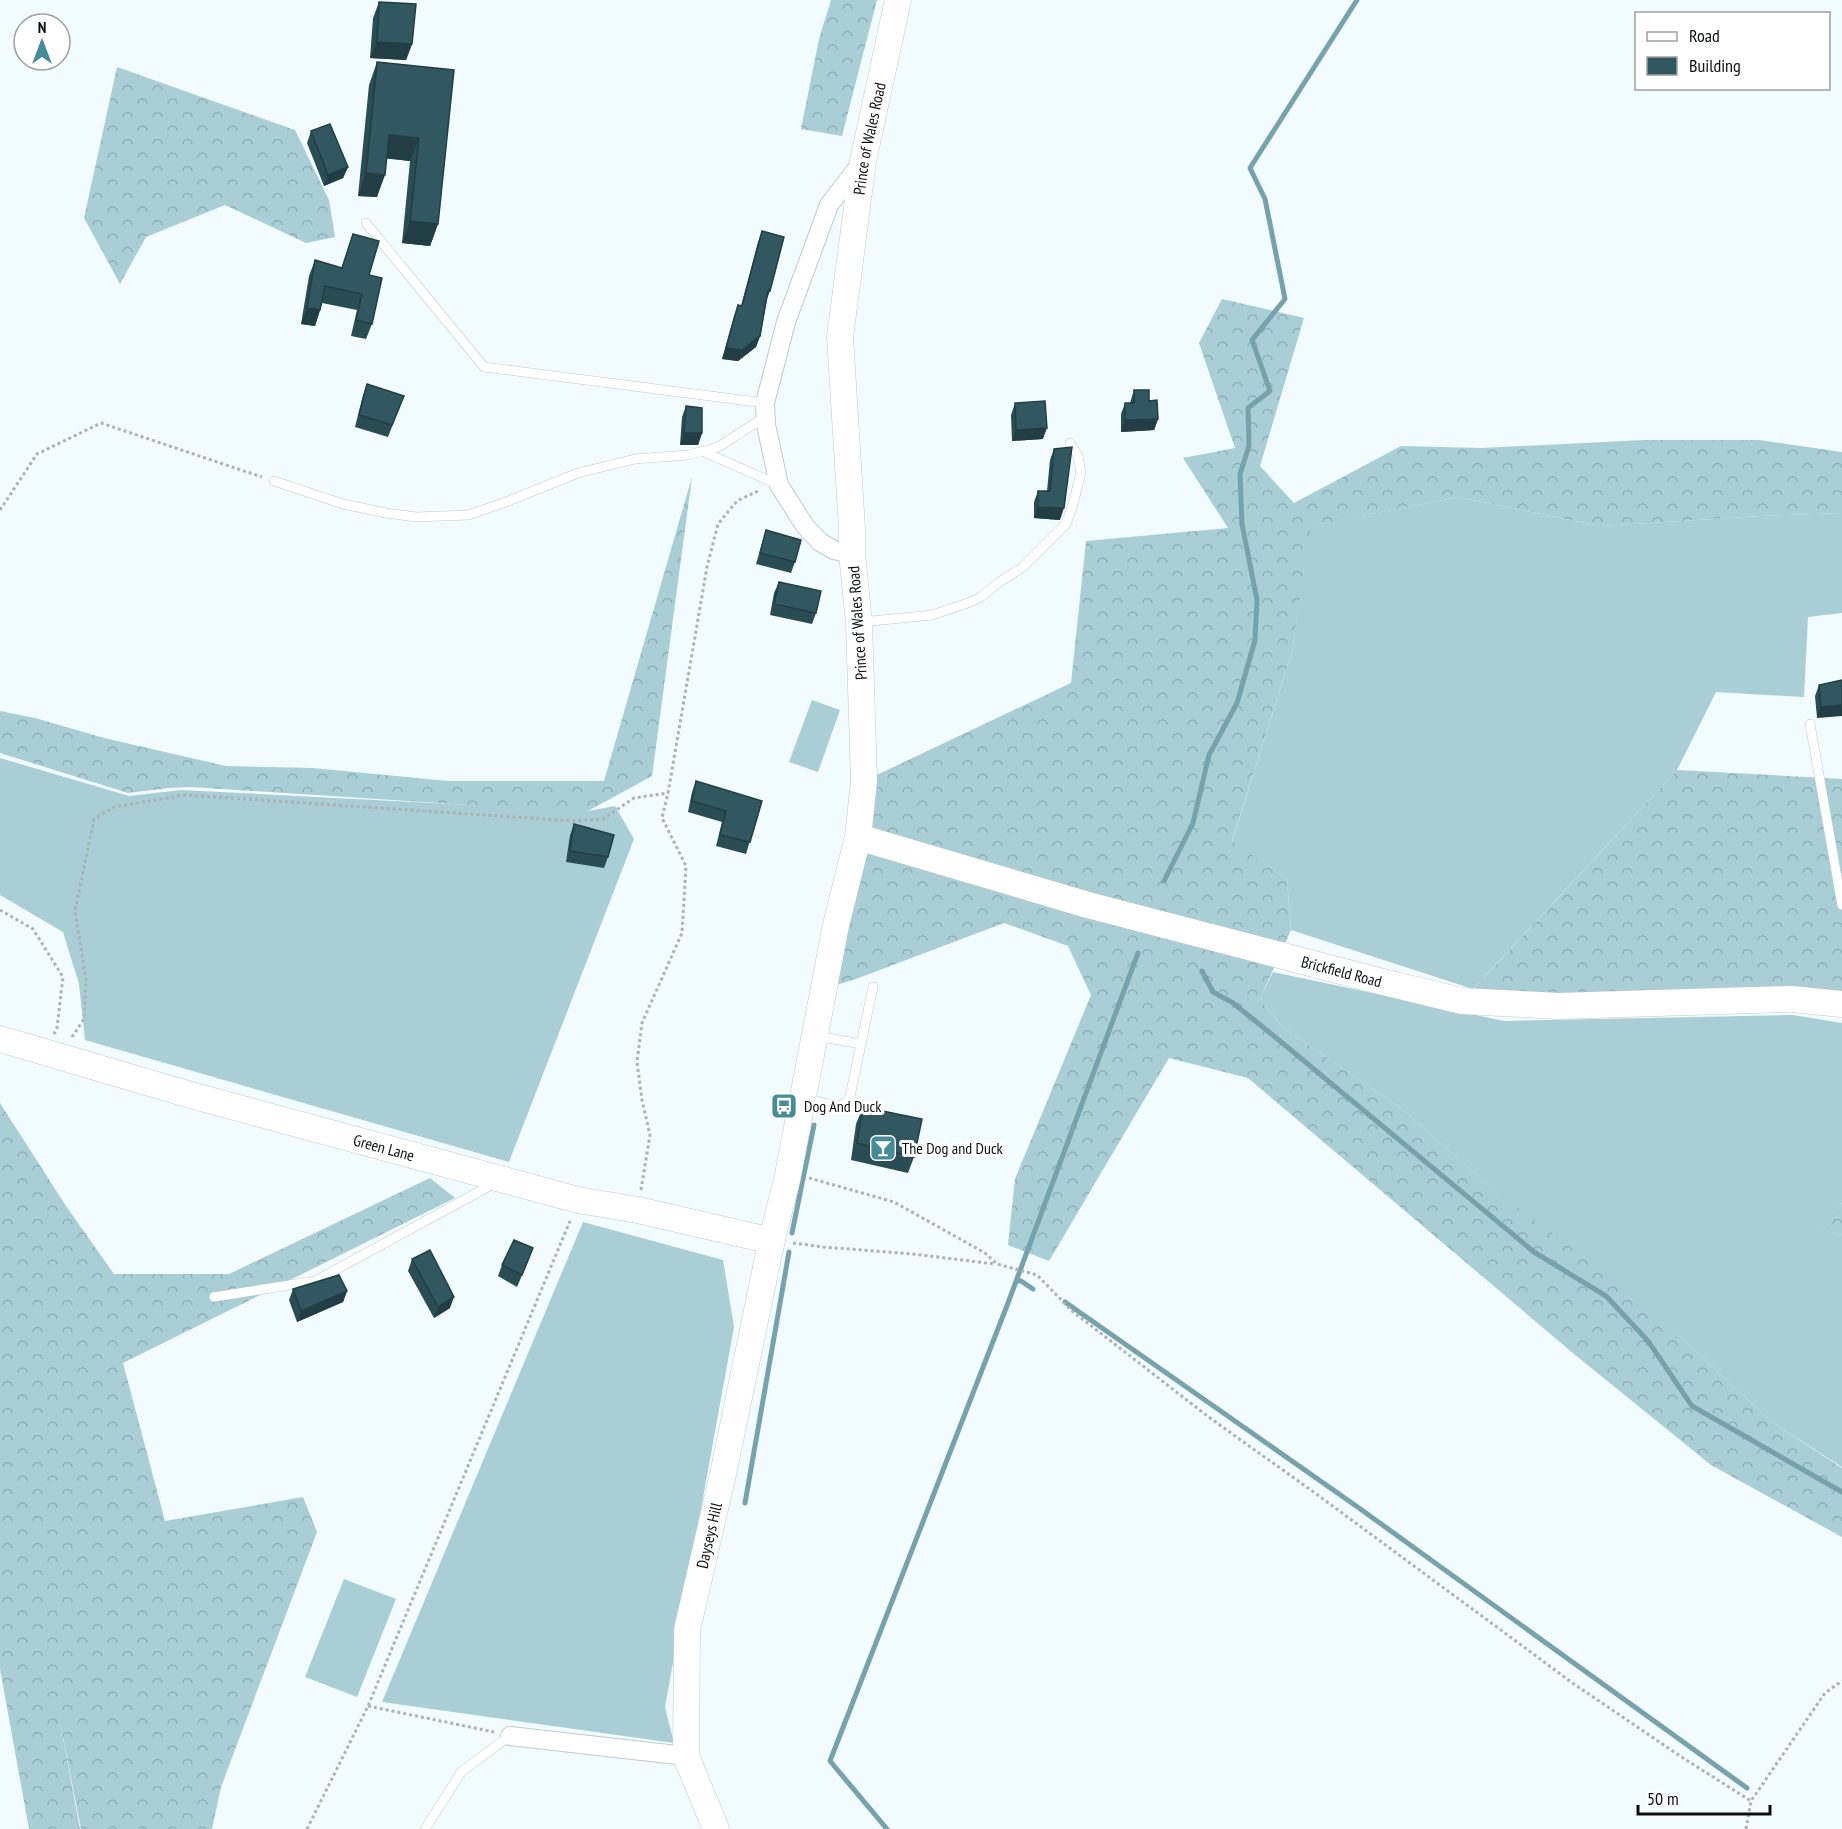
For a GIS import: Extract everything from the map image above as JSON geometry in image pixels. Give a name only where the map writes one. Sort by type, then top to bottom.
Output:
[{"type":"street","name":"Prince of Wales Road","points":[[772,1240],[787,1180],[836,925],[858,837],[864,781],[859,623],[852,554],[840,337],[863,161],[898,0]]},
{"type":"street","points":[[852,554],[834,550],[820,542],[805,526],[779,485],[765,410],[786,322],[829,205],[863,161]]},
{"type":"street","name":"Brickfield Road","points":[[858,837],[1088,905],[1462,1001],[1559,1006],[1791,999],[1842,1004]]},
{"type":"street","name":"Green Lane","points":[[0,1039],[194,1096],[578,1200],[638,1210],[772,1240]]},
{"type":"street","name":"Dayseys Hill","points":[[716,1829],[686,1756],[687,1630],[726,1462],[772,1240]]},
{"type":"street","points":[[510,1736],[686,1756]]},
{"type":"lane","points":[[366,223],[484,367],[765,410]]},
{"type":"lane","points":[[274,481],[343,504],[386,513],[416,517],[468,515],[578,474],[635,459],[704,452],[720,446],[765,410]]},
{"type":"lane","points":[[859,623],[932,615],[968,603],[981,597],[1023,567],[1066,524],[1081,472],[1078,456],[1070,443]]},
{"type":"lane","points":[[704,452],[779,485]]},
{"type":"lane","points":[[1810,724],[1842,905]]},
{"type":"lane","points":[[802,1098],[837,1106],[846,1103],[850,1096],[873,987]]},
{"type":"lane","points":[[814,1035],[861,1044]]},
{"type":"lane","points":[[214,1297],[315,1281],[503,1179]]},
{"type":"lane","points":[[425,1829],[462,1771],[510,1736]]},
{"type":"path","points":[[0,510],[37,454],[102,423],[274,481]]},
{"type":"path","points":[[638,1210],[650,1135],[637,1062],[642,1023],[682,933],[686,866],[662,818],[707,567],[718,524],[737,501],[768,486],[779,485]]},
{"type":"path","points":[[51,1053],[67,1046],[84,1019],[87,979],[75,911],[94,819],[114,807],[185,795],[575,821],[603,819],[634,798],[668,793]]},
{"type":"path","points":[[0,910],[33,929],[63,977],[57,1028],[51,1053]]},
{"type":"path","points":[[808,1178],[894,1202],[985,1253],[997,1264]]},
{"type":"path","points":[[307,1829],[368,1706],[578,1200]]},
{"type":"path","points":[[772,1240],[997,1264],[1037,1275],[1072,1311],[1210,1418],[1335,1507],[1574,1684],[1751,1801]]},
{"type":"path","points":[[1746,1829],[1751,1801],[1825,1694],[1842,1681]]},
{"type":"path","points":[[368,1706],[510,1736]]},
{"type":"green space","points":[[831,0],[877,0],[842,136],[801,129],[819,39]]},
{"type":"green space","points":[[117,67],[295,130],[329,200],[335,237],[306,243],[225,205],[146,237],[120,284],[84,218]]},
{"type":"green space","points":[[1222,299],[1304,318],[1260,466],[1294,503],[1401,446],[1481,448],[1644,440],[1759,440],[1842,452],[1842,513],[1600,526],[1458,497],[1311,526],[1292,652],[1232,841],[1287,879],[1291,930],[1260,999],[1282,1027],[1401,1108],[1485,1183],[1586,1259],[1679,1336],[1773,1423],[1842,1468],[1842,1537],[1711,1465],[1574,1354],[1248,1078],[1169,1058],[1049,1261],[1008,1245],[1015,1179],[1091,995],[1068,946],[1004,923],[856,979],[823,989],[864,781],[1071,683],[1086,541],[1228,528],[1183,458],[1235,448],[1199,343]]},
{"type":"green space","points":[[692,477],[652,776],[588,811],[566,815],[469,805],[191,787],[128,793],[0,753],[0,711],[226,766],[313,768],[448,781],[604,781]]},
{"type":"green space","points":[[1458,497],[1600,526],[1842,513],[1842,613],[1808,617],[1804,697],[1716,692],[1677,770],[1473,989],[1291,930],[1287,879],[1232,842],[1292,652],[1310,526]]},
{"type":"green space","points":[[812,700],[840,710],[818,772],[789,762]]},
{"type":"green space","points":[[0,758],[129,796],[181,790],[588,811],[615,806],[634,839],[509,1162],[85,1040],[79,984],[63,932],[0,895]]},
{"type":"green space","points":[[1677,770],[1842,779],[1842,1004],[1462,1001]]},
{"type":"green space","points":[[1273,972],[1504,1021],[1793,1015],[1842,1023],[1842,1203],[1819,1229],[1842,1235],[1842,1467],[1773,1423],[1679,1336],[1485,1183],[1401,1108],[1282,1027],[1260,999]]},
{"type":"green space","points":[[0,1103],[66,1206],[114,1274],[229,1274],[430,1178],[455,1198],[123,1363],[165,1521],[303,1497],[317,1532],[221,1787],[212,1829],[81,1829],[58,1711],[80,1829],[29,1829],[0,1669]]},
{"type":"green space","points":[[1842,1203],[1842,1235],[1818,1229]]},
{"type":"green space","points":[[583,1222],[723,1260],[734,1327],[665,1707],[674,1743],[382,1702]]},
{"type":"green space","points":[[344,1579],[396,1599],[357,1697],[305,1677]]},
{"type":"building","points":[[379,2],[416,4],[412,44],[377,42]]},
{"type":"building","points":[[377,62],[454,70],[438,224],[410,221],[419,138],[389,135],[385,175],[366,173]]},
{"type":"building","points":[[330,124],[348,167],[328,175],[311,131]]},
{"type":"building","points":[[762,231],[784,237],[770,291],[768,290],[760,336],[742,350],[726,348],[738,305],[742,306]]},
{"type":"building","points":[[353,234],[379,241],[369,275],[382,278],[372,324],[356,320],[362,294],[325,286],[320,310],[307,308],[315,260],[342,268]]},
{"type":"building","points":[[367,384],[404,396],[392,425],[359,415]]},
{"type":"building","points":[[1134,390],[1149,390],[1149,401],[1157,400],[1158,419],[1125,420],[1125,403],[1134,403]]},
{"type":"building","points":[[1045,401],[1047,428],[1016,430],[1015,403]]},
{"type":"building","points":[[686,406],[702,408],[702,433],[684,433]]},
{"type":"building","points":[[1072,447],[1064,508],[1038,507],[1038,491],[1050,491],[1054,449]]},
{"type":"building","points":[[766,530],[801,540],[795,562],[760,553]]},
{"type":"building","points":[[779,582],[821,591],[816,613],[774,604]]},
{"type":"building","points":[[1842,680],[1842,705],[1821,707],[1819,685]]},
{"type":"building","points":[[696,781],[762,801],[750,842],[720,835],[726,811],[692,801]]},
{"type":"building","points":[[574,824],[614,835],[608,857],[570,851]]},
{"type":"building","points":[[863,1107],[922,1119],[914,1157],[857,1143]]},
{"type":"building","points":[[514,1240],[533,1248],[522,1275],[502,1265]]},
{"type":"building","points":[[430,1250],[454,1297],[438,1307],[412,1259]]},
{"type":"building","points":[[339,1275],[347,1291],[301,1311],[293,1289]]},
{"type":"waterway","points":[[1164,881],[1193,823],[1209,755],[1237,703],[1255,640],[1257,600],[1242,524],[1240,474],[1249,446],[1248,408],[1270,391],[1252,340],[1285,299],[1265,199],[1250,168],[1357,0]]},
{"type":"waterway","points":[[887,1829],[830,1761],[1008,1303],[1138,953]]},
{"type":"waterway","points":[[1202,971],[1213,992],[1233,1003],[1280,1041],[1534,1252],[1606,1296],[1648,1341],[1692,1406],[1842,1492]]},
{"type":"waterway","points":[[792,1233],[814,1125]]},
{"type":"waterway","points":[[745,1503],[789,1252]]},
{"type":"waterway","points":[[1016,1281],[1021,1281],[1033,1289]]},
{"type":"waterway","points":[[1065,1302],[1359,1508],[1747,1788]]},
{"type":"place","name":"Dog And Duck","points":[[784,1106]]},
{"type":"place","name":"The Dog and Duck","points":[[883,1148]]}]
